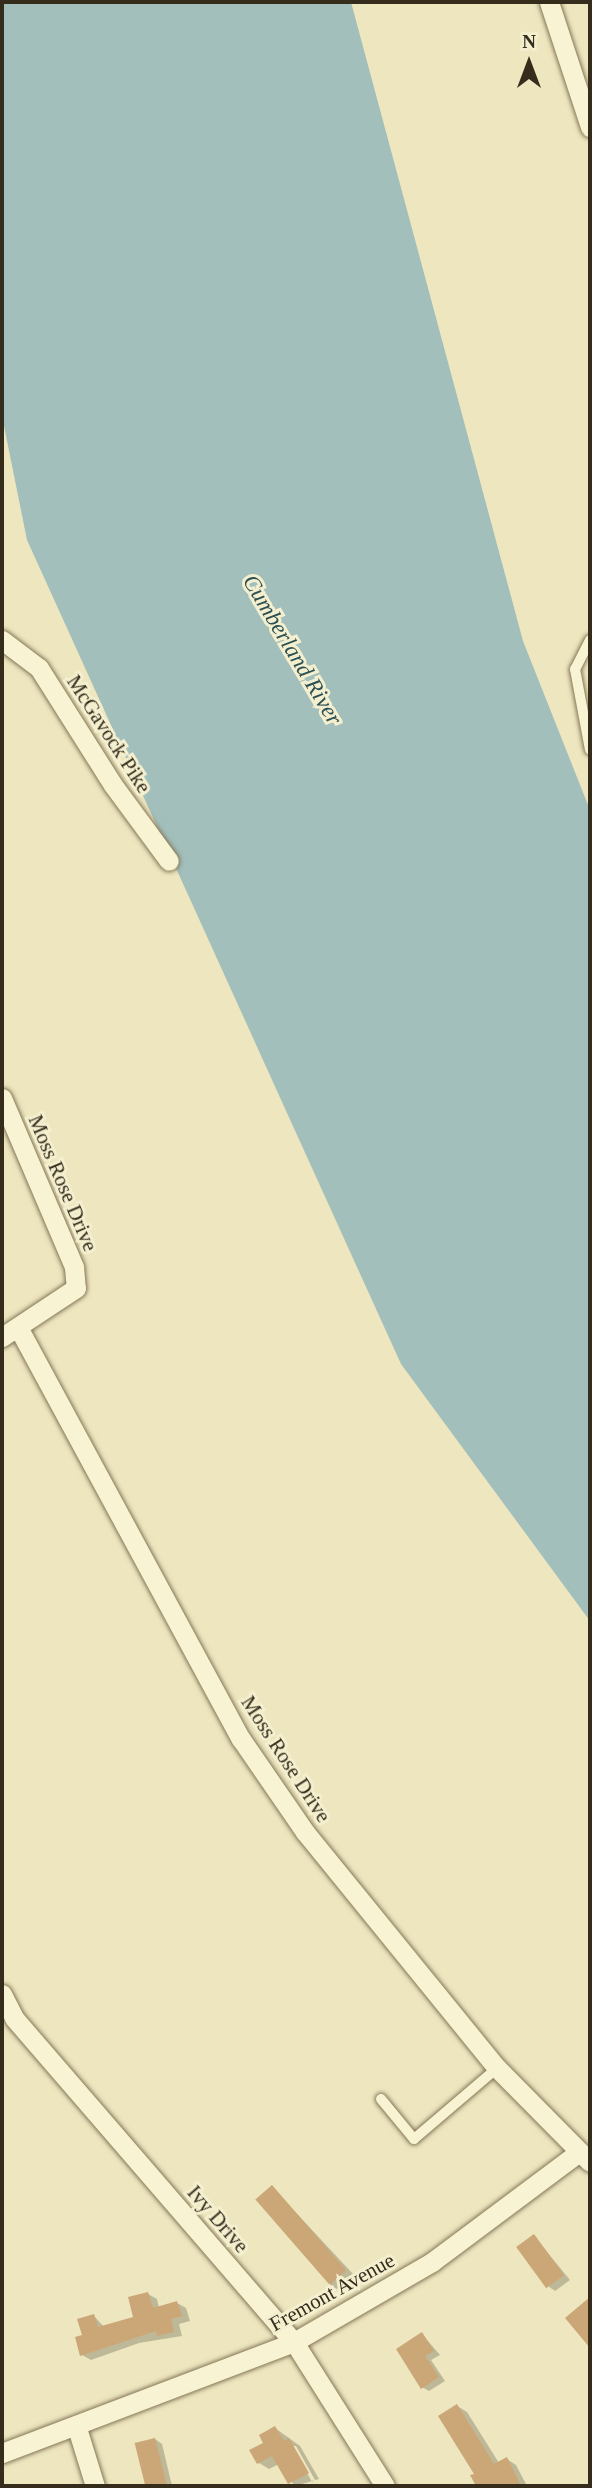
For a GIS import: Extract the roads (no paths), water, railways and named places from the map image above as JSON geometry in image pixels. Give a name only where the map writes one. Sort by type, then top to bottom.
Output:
[{"type":"street","points":[[549,2],[590,127]]},
{"type":"street","name":"McGavock Pike","points":[[2,640],[39,668],[113,785],[169,861]]},
{"type":"street","name":"Moss Rose Drive","points":[[2,1098],[74,1267],[76,1288],[10,1333],[241,1739],[305,1832],[497,2068],[585,2157]]},
{"type":"street","name":"Ivy Drive","points":[[2,1994],[14,2018],[294,2342],[385,2486]]},
{"type":"street","name":"Fremont Avenue","points":[[2,2453],[77,2428],[294,2342],[432,2262],[585,2157]]},
{"type":"street","points":[[77,2428],[95,2486]]},
{"type":"lane","points":[[590,640],[575,669],[590,750]]},
{"type":"lane","points":[[381,2099],[414,2138],[497,2068]]},
{"type":"water","name":"Cumberland River","points":[[2,2],[351,2],[523,641],[590,810],[590,1621],[401,1364],[27,540],[2,416]]}]
